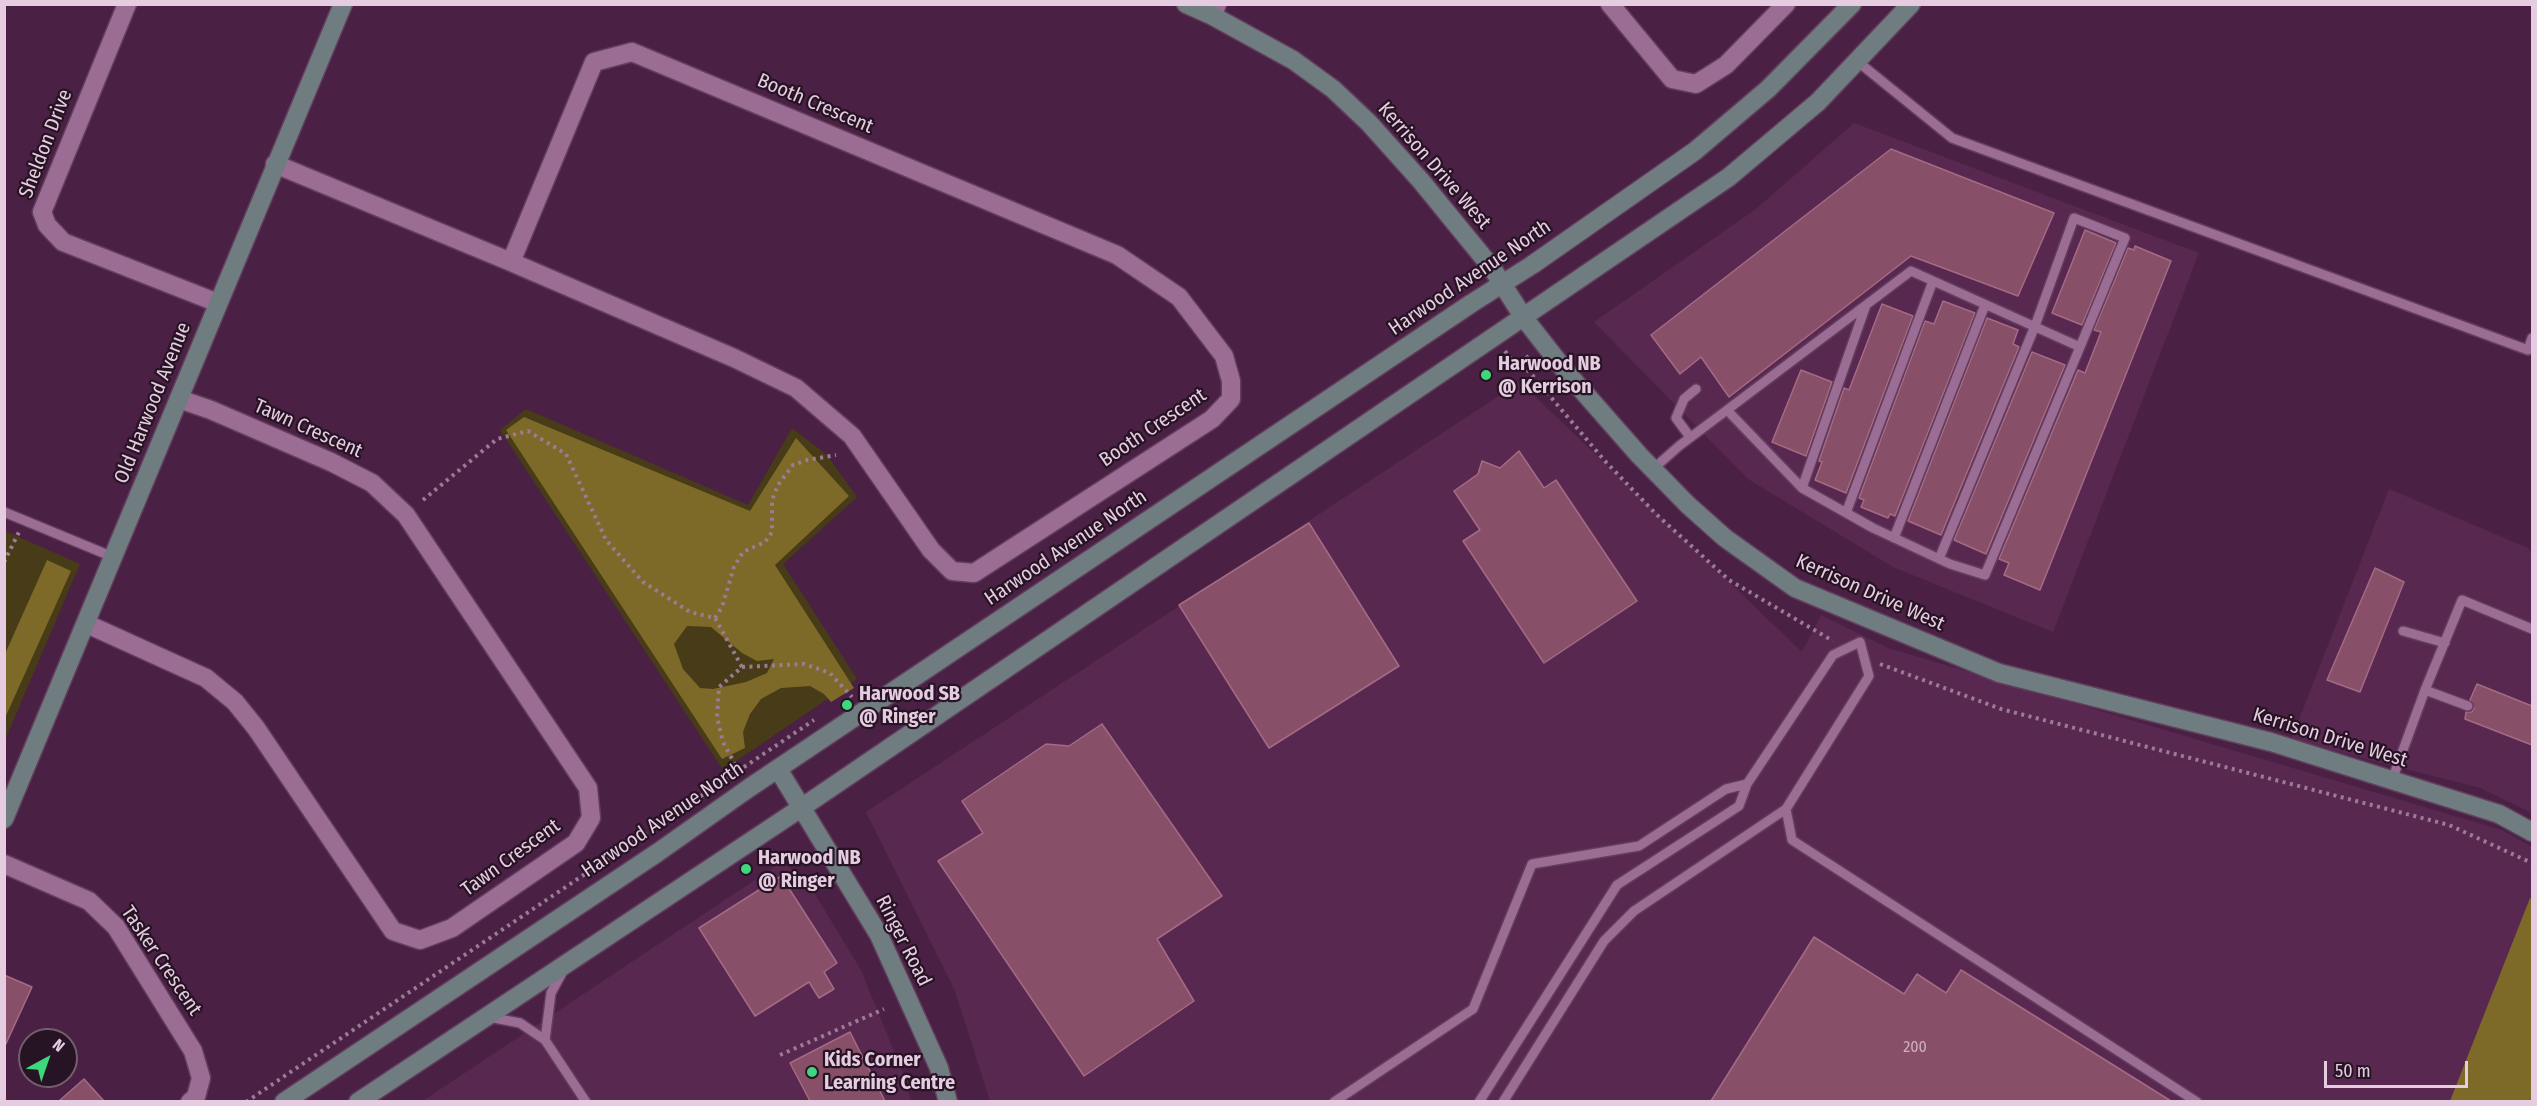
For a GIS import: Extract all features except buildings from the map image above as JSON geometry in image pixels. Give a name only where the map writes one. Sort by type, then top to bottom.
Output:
[{"type":"main road","name":"Old Harwood Avenue","points":[[4,819],[343,4]]},
{"type":"main road","name":"Kerrison Drive West","points":[[1186,4],[1215,10],[1293,60],[1333,89],[1369,123],[1421,180],[1492,268],[1524,318],[1567,373],[1653,469],[1725,538],[1795,588],[1869,621],[1999,673],[2271,742],[2499,814],[2532,832]]},
{"type":"main road","name":"Harwood Avenue North","points":[[284,1101],[1503,284],[1695,151],[1768,89],[1852,4]]},
{"type":"main road","points":[[358,1101],[801,808],[1729,177],[1818,102],[1911,4]]},
{"type":"main road","name":"Ringer Road","points":[[778,769],[879,935],[939,1068],[948,1101]]},
{"type":"street","name":"Sheldon Drive","points":[[127,4],[42,212],[47,225],[63,242],[218,303]]},
{"type":"street","points":[[1610,4],[1672,79],[1696,84],[1726,65],[1786,4]]},
{"type":"street","name":"Booth Crescent","points":[[275,164],[511,262],[734,358],[796,388],[852,436],[931,550],[952,570],[974,573],[1212,419],[1231,399],[1231,381],[1224,356],[1179,297],[1117,255],[632,52],[594,62],[511,262]]},
{"type":"street","name":"Tawn Crescent","points":[[87,624],[206,678],[235,702],[256,728],[393,931],[420,940],[452,928],[576,843],[591,818],[588,788],[406,515],[372,483],[331,462],[211,410],[179,399]]},
{"type":"street","name":"Tasker Crescent","points":[[4,864],[89,900],[116,927],[193,1051],[201,1078],[196,1097],[190,1101]]},
{"type":"lane","points":[[1857,61],[1952,138],[2528,350],[2532,338]]},
{"type":"lane","points":[[1727,410],[1802,488],[1894,538],[1939,559],[1986,574],[2125,238],[2073,218],[2035,326],[1939,559]]},
{"type":"lane","points":[[1653,469],[1690,437],[1911,271],[2079,347]]},
{"type":"lane","points":[[1846,513],[1933,281]]},
{"type":"lane","points":[[1894,538],[1985,304]]},
{"type":"lane","points":[[1802,488],[1866,305]]},
{"type":"lane","points":[[1690,437],[1676,418],[1683,399],[1696,389]]},
{"type":"lane","points":[[4,512],[113,557]]},
{"type":"lane","points":[[2392,780],[2425,690],[2462,600],[2532,629]]},
{"type":"lane","points":[[2403,630],[2445,643]]},
{"type":"lane","points":[[1479,1101],[1617,885],[1739,806],[1747,784],[1833,655],[1860,642],[1869,676],[1786,809],[1634,911],[1604,940],[1503,1101]]},
{"type":"lane","points":[[2425,690],[2468,706]]},
{"type":"lane","points":[[1334,1101],[1473,1009],[1532,864],[1639,846],[1726,789],[1747,784]]},
{"type":"lane","points":[[1786,809],[1792,840],[2197,1101]]},
{"type":"lane","points":[[545,1040],[551,993],[567,962]]},
{"type":"lane","points":[[486,1016],[519,1023],[545,1040],[586,1101]]},
{"type":"path","points":[[423,500],[497,439],[528,431],[566,454],[606,540],[643,582],[690,612],[715,618],[742,667]]},
{"type":"path","points":[[715,618],[722,607],[734,567],[743,552],[765,542],[772,532],[772,500],[778,485],[793,465],[807,459],[836,455]]},
{"type":"path","points":[[4,562],[24,520]]},
{"type":"path","points":[[738,770],[723,742],[717,717],[719,687],[742,667],[804,664],[831,673],[865,711]]},
{"type":"path","points":[[780,1055],[884,1009]]},
{"type":"shaded area","points":[[1854,123],[2199,253],[2053,632],[1893,567],[1748,479],[1594,322],[1756,209]]},
{"type":"shaded area","points":[[1520,382],[1802,652],[1821,615],[1888,648],[2502,830],[2532,847],[2532,1101],[990,1101],[955,991],[866,812]]},
{"type":"shaded area","points":[[526,409],[748,505],[792,428],[827,455],[857,497],[783,564],[857,679],[723,770],[500,430]]},
{"type":"shaded area","points":[[524,417],[750,511],[796,438],[849,496],[775,565],[854,688],[831,702],[824,694],[810,686],[781,688],[761,699],[750,714],[743,732],[745,748],[722,759],[506,430]],"holes":[[[687,626],[711,627],[742,653],[757,661],[774,659],[767,673],[746,682],[713,689],[700,688],[683,669],[674,644]]]},
{"type":"shaded area","points":[[2389,489],[2528,548],[2532,554],[2532,813],[2480,788],[2291,740]]},
{"type":"shaded area","points":[[5,531],[80,564],[5,740]]},
{"type":"shaded area","points":[[47,560],[71,571],[5,718],[5,654]]},
{"type":"shaded area","points":[[782,862],[807,881],[861,970],[904,1076],[911,1101],[421,1102]]},
{"type":"shaded area","points":[[2530,898],[2532,900],[2532,1101],[2450,1101]]},
{"type":"place","name":"Harwood NB @ Kerrison","points":[[1486,375]]},
{"type":"place","name":"Harwood SB @ Ringer","points":[[847,705]]},
{"type":"place","name":"Harwood NB @ Ringer","points":[[746,869]]},
{"type":"place","name":"Kids Corner Learning Centre","points":[[812,1072]]}]
